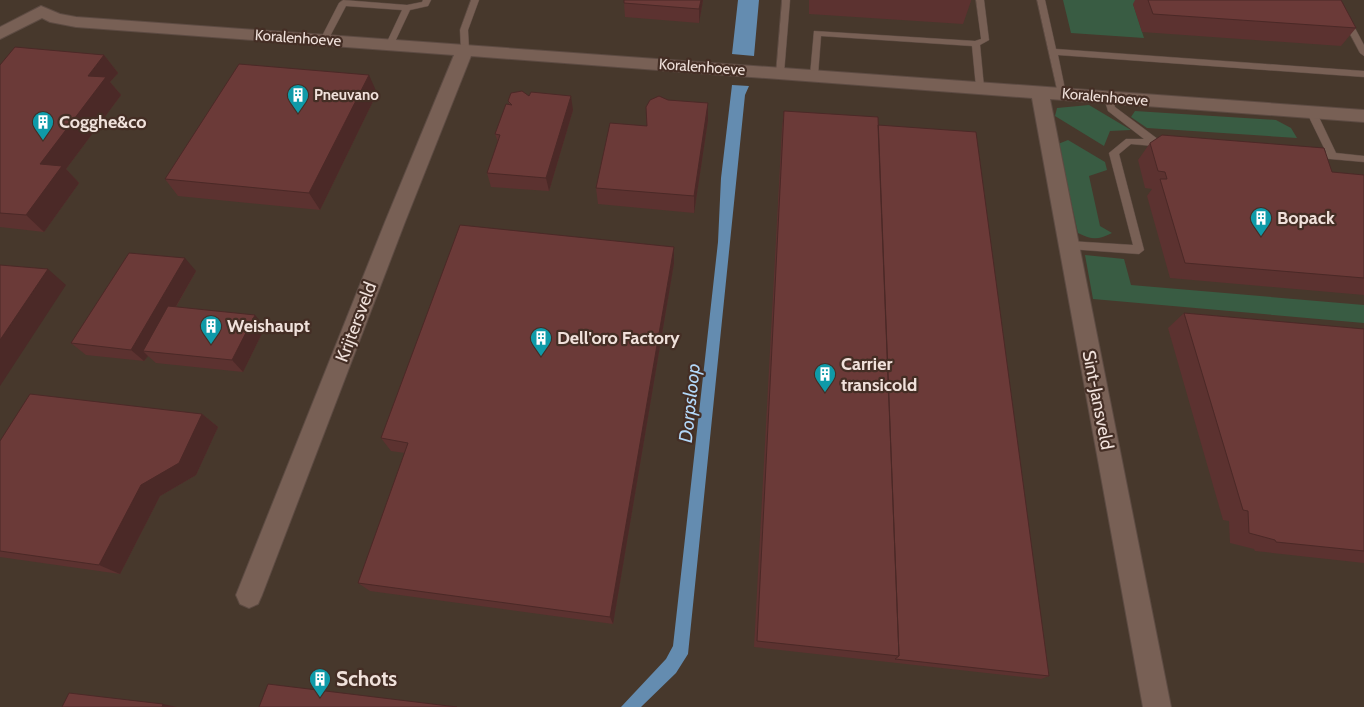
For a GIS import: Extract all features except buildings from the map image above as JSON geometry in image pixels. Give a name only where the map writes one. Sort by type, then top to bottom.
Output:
[{"type":"street","name":"Koralenhoeve","points":[[39,5],[56,18],[76,22],[1364,116]]},
{"type":"street","points":[[0,34],[39,5]]},
{"type":"street","name":"Krijtersveld","points":[[249,595],[395,222],[466,50]]},
{"type":"street","name":"Sint-Jansveld","points":[[1051,93],[1068,245],[1157,707]]},
{"type":"lane","points":[[324,40],[343,3],[407,8],[425,4],[427,0]]},
{"type":"lane","points":[[466,50],[464,30],[476,0]]},
{"type":"lane","points":[[780,73],[786,0]]},
{"type":"lane","points":[[814,75],[817,33],[976,44],[985,40],[980,0]]},
{"type":"lane","points":[[1041,0],[1053,52],[1051,93]]},
{"type":"lane","points":[[1336,0],[1364,52]]},
{"type":"lane","points":[[390,44],[407,8]]},
{"type":"lane","points":[[976,44],[980,87]]},
{"type":"lane","points":[[1053,52],[1364,74]]},
{"type":"lane","points":[[1108,98],[1111,109],[1156,143]]},
{"type":"lane","points":[[1312,113],[1333,156]]},
{"type":"lane","points":[[1068,245],[1139,250],[1114,153],[1129,141],[1176,145]]},
{"type":"lane","points":[[1303,154],[1364,159]]},
{"type":"shaded area","points":[[0,0],[1364,0],[1364,707],[0,707]]},
{"type":"green space","points":[[1063,0],[1219,0],[1133,4],[1144,38],[1071,33]]},
{"type":"green space","points":[[1089,105],[1131,130],[1110,131],[1104,146],[1055,116],[1057,108]]},
{"type":"green space","points":[[1135,111],[1276,120],[1291,128],[1297,138],[1147,128],[1131,117]]},
{"type":"green space","points":[[1068,140],[1105,162],[1107,170],[1089,176],[1100,226],[1112,233],[1095,238],[1078,233],[1058,144]]},
{"type":"green space","points":[[1085,255],[1124,259],[1131,285],[1364,305],[1364,323],[1093,299]]},
{"type":"water","points":[[738,0],[759,0],[754,56],[732,54]]},
{"type":"water","points":[[732,85],[749,86],[745,95],[688,654],[676,673],[641,707],[621,707],[666,659],[673,646],[718,242],[721,178]]},
{"type":"place","name":"Pneuvano","points":[[298,114]]},
{"type":"place","name":"Cogghe&co","points":[[43,141]]},
{"type":"place","name":"Bopack","points":[[1261,237]]},
{"type":"place","name":"Weishaupt","points":[[211,345]]},
{"type":"place","name":"Dell'oro Factory","points":[[541,357]]},
{"type":"place","name":"Carrier transicold","points":[[825,393]]},
{"type":"place","name":"Schots","points":[[320,698]]},
{"type":"water label","name":"Dorpsloop","points":[[689,403]]}]
